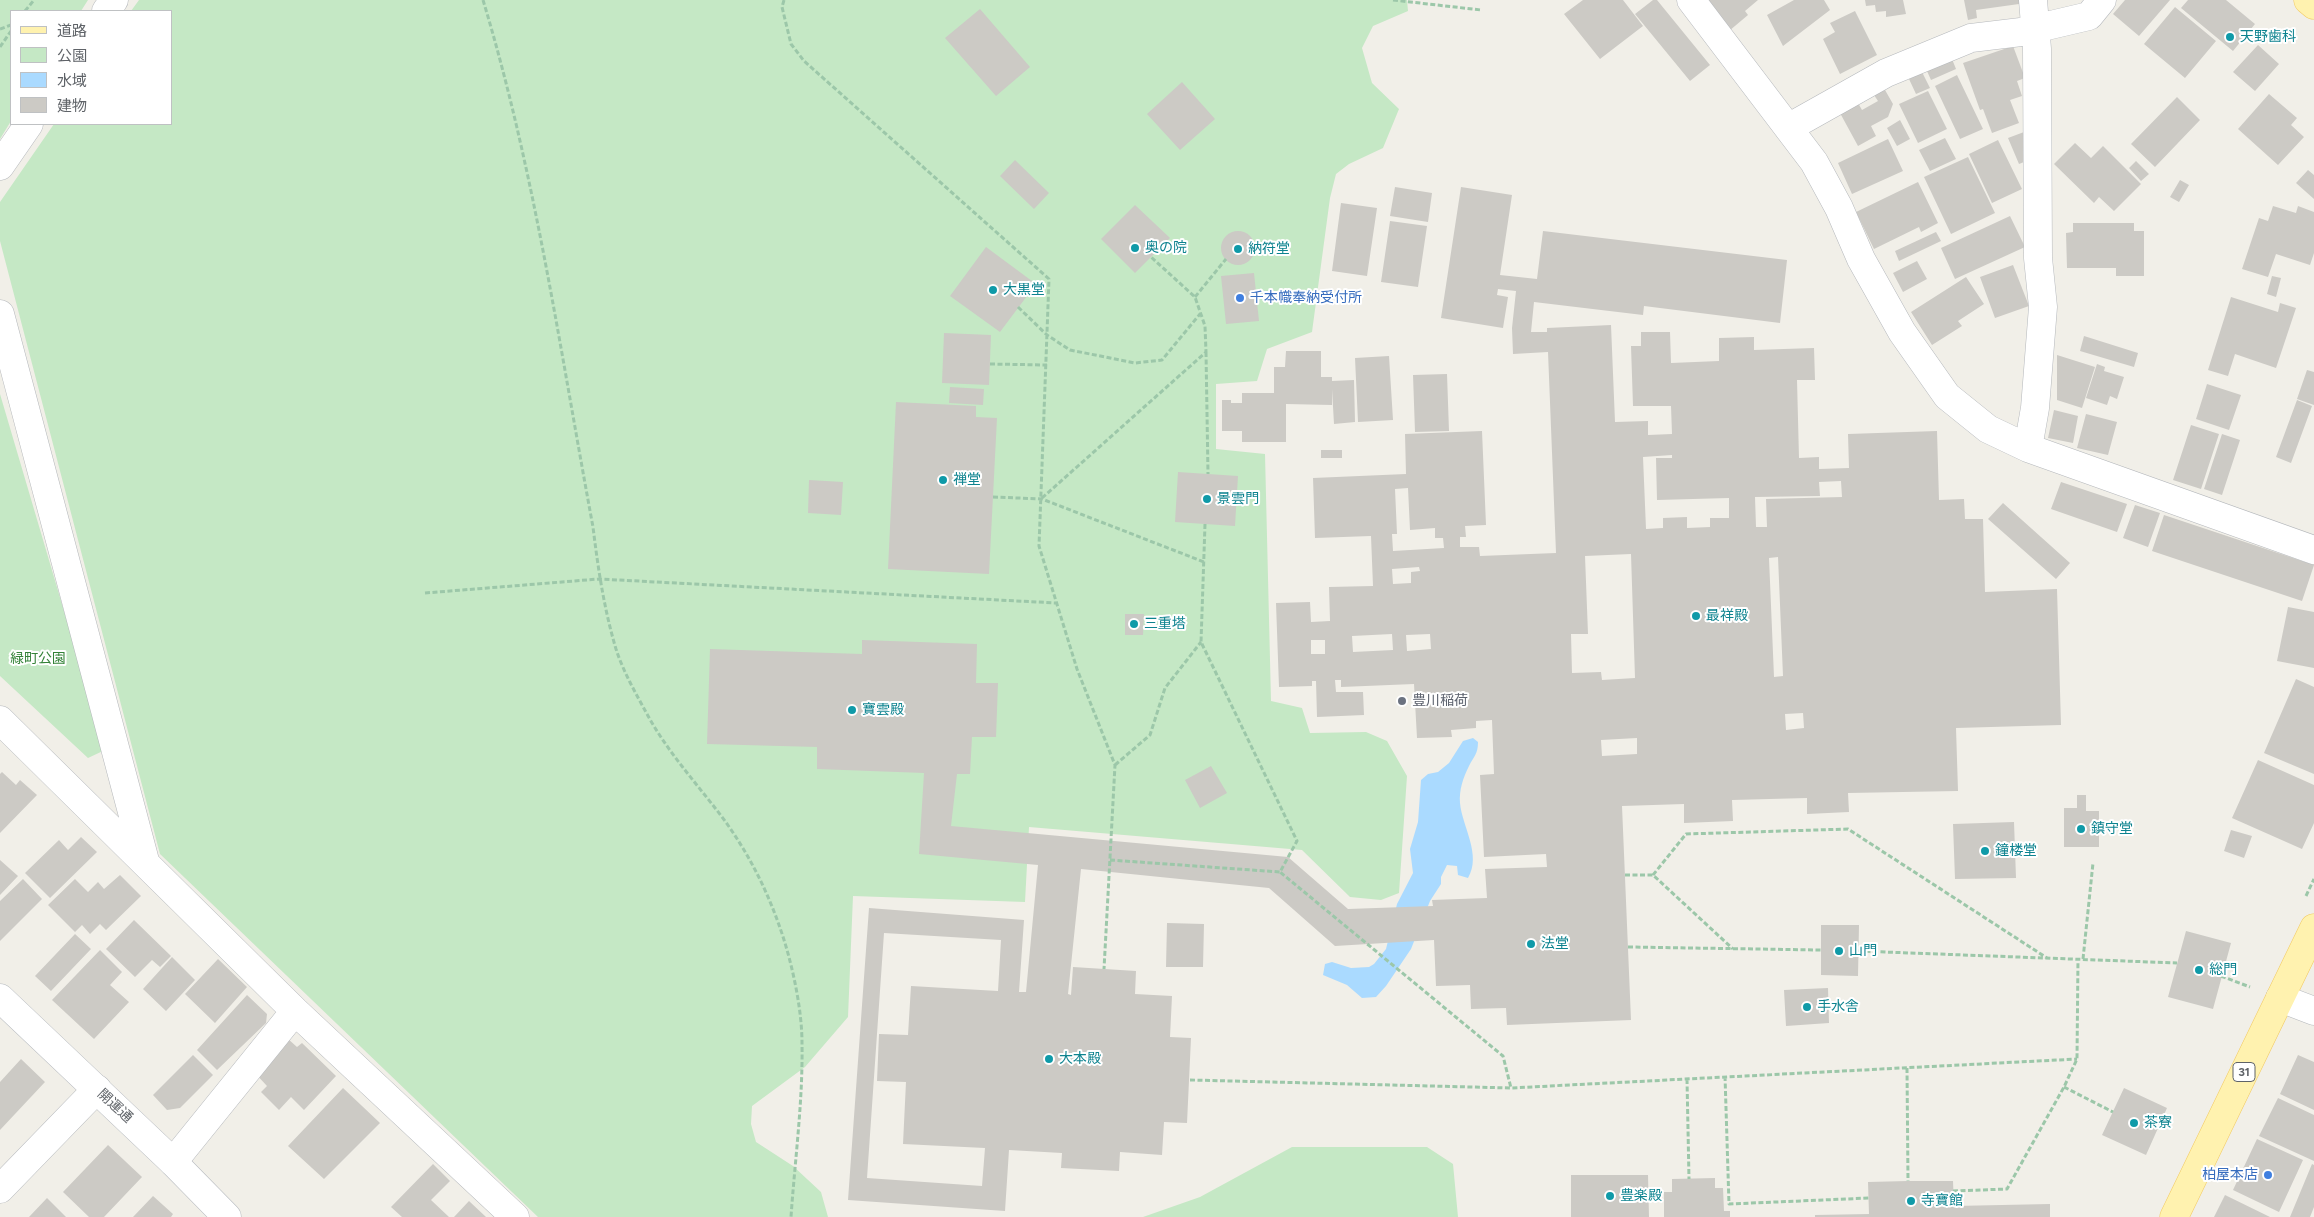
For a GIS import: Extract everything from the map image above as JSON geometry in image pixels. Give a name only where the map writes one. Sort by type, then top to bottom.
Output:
[{"type":"main road","points":[[2308,0],[2314,5]]},
{"type":"main road","name":"31","points":[[2174,1217],[2314,928]]},
{"type":"street","points":[[1691,0],[1814,162],[1839,208],[1861,259],[1902,332],[1947,396],[1988,429],[2028,448],[2314,550]]},
{"type":"street","points":[[2028,448],[2036,408],[2043,308],[2038,258],[2038,59],[2033,0]]},
{"type":"street","points":[[1788,128],[1886,73],[1970,38],[2036,29],[2089,16],[2102,0]]},
{"type":"street","points":[[0,166],[28,125]]},
{"type":"street","points":[[0,314],[145,863]]},
{"type":"street","points":[[0,720],[295,1011],[515,1217]]},
{"type":"street","name":"開運通","points":[[0,998],[173,1162],[227,1217]]},
{"type":"street","points":[[2280,998],[2314,1011]]},
{"type":"street","points":[[173,1162],[295,1011]]},
{"type":"street","points":[[0,1189],[97,1089]]},
{"type":"path","points":[[26,10],[34,0]]},
{"type":"path","points":[[484,0],[525,156],[592,526],[599,579],[616,650],[647,715],[687,774],[725,821],[747,854],[780,926],[790,967],[802,1041],[802,1073],[791,1217]]},
{"type":"path","points":[[784,0],[782,7],[791,44],[804,61],[1050,279],[1039,546],[1077,669],[1115,765],[1104,969]]},
{"type":"path","points":[[1393,0],[1481,10]]},
{"type":"path","points":[[0,47],[10,32]]},
{"type":"path","points":[[1151,257],[1195,297],[1205,326],[1208,474]]},
{"type":"path","points":[[1195,297],[1226,259]]},
{"type":"path","points":[[1018,308],[1048,335],[1070,350],[1135,362],[1162,360],[1200,313]]},
{"type":"path","points":[[1042,499],[1206,352]]},
{"type":"path","points":[[990,364],[1046,366]]},
{"type":"path","points":[[993,497],[1042,499],[1204,562]]},
{"type":"path","points":[[1205,524],[1201,642],[1297,841],[1280,872]]},
{"type":"path","points":[[425,593],[599,579],[1056,604]]},
{"type":"path","points":[[1115,765],[1150,736],[1165,688],[1201,642]]},
{"type":"path","points":[[1653,874],[1686,834],[1848,829],[2047,958]]},
{"type":"path","points":[[1110,860],[1280,872],[1503,1056],[1511,1088]]},
{"type":"path","points":[[1954,1191],[2007,1189],[2064,1087],[2077,1059],[2081,959],[2093,863]]},
{"type":"path","points":[[1625,874],[1653,874],[1733,949]]},
{"type":"path","points":[[1628,947],[1821,950]]},
{"type":"path","points":[[1858,951],[2177,963]]},
{"type":"path","points":[[2221,976],[2252,988]]},
{"type":"path","points":[[1190,1080],[1511,1088],[2077,1059]]},
{"type":"path","points":[[1907,1068],[1908,1181]]},
{"type":"path","points":[[1725,1076],[1729,1204],[1868,1198]]},
{"type":"path","points":[[1687,1079],[1689,1179]]},
{"type":"path","points":[[2064,1087],[2113,1112]]},
{"type":"green space","points":[[0,0],[88,0],[82,10],[10,10],[10,123],[0,139]]},
{"type":"green space","points":[[139,0],[1407,0],[1408,11],[1373,26],[1362,48],[1372,83],[1399,109],[1383,148],[1349,164],[1336,174],[1330,198],[1312,332],[1267,349],[1257,381],[1216,384],[1216,449],[1265,454],[1271,701],[1302,708],[1310,733],[1366,732],[1387,741],[1407,776],[1399,893],[1381,900],[1350,897],[1302,850],[1029,827],[1025,902],[853,896],[848,1017],[805,1067],[752,1106],[751,1124],[756,1142],[793,1166],[821,1192],[828,1217],[538,1217],[160,854],[0,241],[0,202],[53,125],[172,125],[172,10],[132,10]]},
{"type":"green space","name":"緑町公園","points":[[0,394],[105,750],[88,758],[0,676]]},
{"type":"green space","points":[[1292,1147],[1427,1147],[1453,1164],[1458,1217],[1143,1217],[1200,1197]]},
{"type":"water","points":[[1473,738],[1478,742],[1477,749],[1463,780],[1460,798],[1461,812],[1472,850],[1472,869],[1468,878],[1458,875],[1457,866],[1447,865],[1441,877],[1441,884],[1430,901],[1411,949],[1386,986],[1376,997],[1362,998],[1347,985],[1323,975],[1325,964],[1332,962],[1351,968],[1369,967],[1374,964],[1386,949],[1397,904],[1413,873],[1410,849],[1418,822],[1421,780],[1428,774],[1438,772],[1449,763],[1463,741]]},
{"type":"building","points":[[1583,0],[1623,0],[1643,26],[1600,59],[1564,14]]},
{"type":"building","points":[[1653,0],[1657,0],[1710,65],[1690,81],[1635,14]]},
{"type":"building","points":[[1703,0],[1758,0],[1745,11],[1748,15],[1729,31]]},
{"type":"building","points":[[1794,0],[1824,0],[1830,10],[1783,46],[1767,15]]},
{"type":"building","points":[[1865,0],[1903,0],[1906,14],[1886,17],[1886,11],[1876,12],[1875,5],[1866,6]]},
{"type":"building","points":[[1964,0],[2019,0],[2019,4],[1976,10],[1977,18],[1968,20]]},
{"type":"building","points":[[2125,0],[2170,0],[2139,36],[2113,14]]},
{"type":"building","name":"天野歯科","points":[[2188,0],[2226,0],[2255,24],[2233,51],[2181,8]]},
{"type":"building","points":[[2175,7],[2216,41],[2185,78],[2144,44]]},
{"type":"building","points":[[980,9],[1030,67],[996,96],[945,38]]},
{"type":"building","points":[[1855,11],[1877,55],[1840,74],[1823,39],[1835,32],[1830,23]]},
{"type":"building","points":[[2258,45],[2279,64],[2255,91],[2233,72]]},
{"type":"building","points":[[2013,46],[2025,78],[2017,81],[2022,96],[2010,100],[2019,123],[1992,133],[1983,109],[1980,110],[1963,63]]},
{"type":"building","points":[[1952,59],[1956,69],[1931,80],[1927,71]]},
{"type":"building","points":[[1922,72],[1930,88],[1916,94],[1909,79]]},
{"type":"building","points":[[1957,75],[1983,129],[1960,139],[1935,86]]},
{"type":"building","points":[[1182,82],[1215,119],[1180,150],[1147,114]]},
{"type":"building","points":[[1885,90],[1893,104],[1888,117],[1871,126],[1876,136],[1858,146],[1840,113],[1858,103],[1862,110],[1878,101],[1874,95]]},
{"type":"building","points":[[1928,91],[1947,129],[1918,143],[1899,104]]},
{"type":"building","points":[[2269,94],[2297,118],[2291,125],[2304,137],[2278,165],[2238,129]]},
{"type":"building","points":[[2177,97],[2200,120],[2155,167],[2131,144]]},
{"type":"building","points":[[1900,120],[1910,139],[1897,146],[1887,128]]},
{"type":"building","points":[[2024,132],[2024,162],[2019,164],[2008,138]]},
{"type":"building","points":[[1945,138],[1956,159],[1930,171],[1919,150]]},
{"type":"building","points":[[1888,139],[1903,171],[1852,194],[1838,163]]},
{"type":"building","points":[[1998,140],[2022,189],[1992,203],[1969,154]]},
{"type":"building","points":[[2075,143],[2091,158],[2103,146],[2141,184],[2114,211],[2099,197],[2094,203],[2054,164]]},
{"type":"building","points":[[1968,157],[1995,213],[1951,234],[1924,177]]},
{"type":"building","points":[[1015,160],[1049,193],[1034,209],[1000,176]]},
{"type":"building","points":[[2136,161],[2149,174],[2141,181],[2129,168]]},
{"type":"building","points":[[2308,170],[2314,175],[2314,199],[2296,183]]},
{"type":"building","points":[[2180,180],[2189,185],[2179,202],[2170,197]]},
{"type":"building","points":[[1918,182],[1938,223],[1921,232],[1919,227],[1874,249],[1856,212]]},
{"type":"building","points":[[1395,187],[1432,193],[1428,222],[1390,216]]},
{"type":"building","points":[[1461,187],[1512,195],[1500,275],[1537,279],[1543,231],[1787,260],[1780,323],[1644,306],[1643,315],[1534,302],[1531,332],[1547,332],[1547,328],[1611,325],[1615,422],[1648,421],[1648,435],[1672,434],[1671,406],[1633,406],[1631,346],[1641,346],[1641,332],[1670,332],[1671,363],[1719,361],[1719,338],[1754,337],[1754,350],[1814,348],[1815,380],[1797,380],[1799,458],[1819,457],[1819,469],[1849,468],[1848,434],[1937,431],[1939,500],[1964,499],[1965,519],[1983,519],[1985,592],[2057,589],[2061,725],[1956,728],[1958,791],[1848,793],[1849,812],[1807,814],[1807,798],[1732,800],[1733,821],[1684,823],[1684,804],[1622,806],[1631,1020],[1507,1025],[1506,1008],[1471,1009],[1470,985],[1436,986],[1434,940],[1335,946],[1269,888],[1081,869],[1068,994],[1071,995],[1073,967],[1136,971],[1135,994],[1172,996],[1170,1037],[1191,1038],[1187,1123],[1164,1122],[1162,1155],[1120,1152],[1119,1171],[1061,1168],[1062,1153],[1009,1150],[1005,1211],[848,1200],[869,908],[1024,920],[1019,992],[1026,992],[1038,865],[919,854],[924,773],[817,769],[817,747],[707,744],[710,649],[862,654],[862,640],[977,644],[976,683],[998,683],[996,737],[972,737],[970,774],[957,774],[951,826],[1288,857],[1348,909],[1433,906],[1432,900],[1487,898],[1485,869],[1547,867],[1546,854],[1484,857],[1480,775],[1494,774],[1492,720],[1476,721],[1476,728],[1451,730],[1452,737],[1417,738],[1414,684],[1341,687],[1341,680],[1335,680],[1336,692],[1363,692],[1364,715],[1317,717],[1316,681],[1312,681],[1312,686],[1279,687],[1276,603],[1310,602],[1311,622],[1330,621],[1329,587],[1373,586],[1371,536],[1315,538],[1313,478],[1406,474],[1405,434],[1482,431],[1486,525],[1465,526],[1466,537],[1460,537],[1460,547],[1479,547],[1480,556],[1556,553],[1548,352],[1513,354],[1512,328],[1516,291],[1498,289],[1497,295],[1508,297],[1503,328],[1441,318]],"holes":[[[1672,455],[1672,458],[1656,458],[1657,500],[1729,498],[1729,518],[1710,518],[1710,527],[1687,528],[1687,517],[1663,518],[1663,528],[1646,529],[1643,457]],[[1841,481],[1842,497],[1766,499],[1767,527],[1756,527],[1755,497],[1820,496],[1819,482]],[[1408,488],[1410,530],[1435,528],[1435,538],[1443,538],[1444,548],[1393,551],[1392,534],[1397,534],[1395,489]],[[1631,554],[1635,678],[1602,680],[1601,672],[1572,673],[1571,634],[1588,634],[1585,556]],[[1778,557],[1783,676],[1774,677],[1769,558]],[[1419,567],[1420,571],[1411,572],[1411,583],[1393,584],[1392,569]],[[1392,634],[1393,650],[1353,652],[1352,636]],[[1430,634],[1431,649],[1407,651],[1406,635]],[[1311,640],[1325,640],[1325,654],[1311,654]],[[1803,713],[1804,728],[1786,730],[1785,714]],[[1637,738],[1637,754],[1602,756],[1601,740]],[[884,933],[1001,940],[998,991],[911,986],[908,1035],[879,1034],[877,1081],[906,1082],[903,1144],[985,1148],[982,1186],[867,1178]]]},
{"type":"building","points":[[1341,203],[1377,208],[1367,276],[1332,271]]},
{"type":"building","name":"奥の院","points":[[1135,205],[1170,238],[1135,273],[1101,239]]},
{"type":"building","points":[[2273,206],[2296,213],[2298,206],[2314,212],[2314,253],[2310,265],[2276,254],[2268,277],[2242,269],[2259,218],[2268,221]]},
{"type":"building","points":[[2010,216],[2025,247],[1955,279],[1941,248]]},
{"type":"building","points":[[1390,221],[1427,226],[1418,287],[1381,282]]},
{"type":"building","points":[[2073,223],[2134,223],[2134,231],[2144,231],[2144,276],[2116,276],[2116,268],[2067,268],[2066,233],[2073,232]]},
{"type":"building","name":"納符堂","points":[[1238,231],[1250,236],[1255,248],[1250,260],[1238,265],[1226,260],[1221,248],[1226,236]]},
{"type":"building","points":[[1936,232],[1941,241],[1899,261],[1895,251]]},
{"type":"building","name":"大黒堂","points":[[986,247],[1036,284],[1000,332],[950,296]]},
{"type":"building","points":[[1917,261],[1927,279],[1903,292],[1893,273]]},
{"type":"building","points":[[2013,265],[2029,306],[1995,318],[1980,277]]},
{"type":"building","name":"千本幟奉納受付所","points":[[1254,273],[1259,321],[1226,324],[1221,276]]},
{"type":"building","points":[[2272,276],[2281,278],[2276,297],[2267,294]]},
{"type":"building","points":[[1966,277],[1984,304],[1958,321],[1962,326],[1932,345],[1911,312]]},
{"type":"building","points":[[2231,297],[2278,312],[2280,303],[2296,308],[2276,368],[2235,354],[2228,376],[2208,370]]},
{"type":"building","points":[[944,333],[991,335],[989,385],[942,383]]},
{"type":"building","points":[[2084,336],[2138,353],[2134,367],[2080,351]]},
{"type":"building","points":[[1286,351],[1321,351],[1321,377],[1332,377],[1332,381],[1354,380],[1355,422],[1334,424],[1332,389],[1332,405],[1286,404],[1286,442],[1242,442],[1242,431],[1222,431],[1222,400],[1231,400],[1231,403],[1242,403],[1242,393],[1274,393],[1274,367],[1285,367]]},
{"type":"building","points":[[2057,355],[2095,367],[2082,408],[2057,400]]},
{"type":"building","points":[[1389,356],[1393,420],[1358,422],[1355,358]]},
{"type":"building","points":[[2097,364],[2105,367],[2104,371],[2124,377],[2117,399],[2110,396],[2107,405],[2086,398]]},
{"type":"building","points":[[2307,370],[2314,372],[2314,405],[2297,399]]},
{"type":"building","points":[[1447,374],[1449,431],[1415,432],[1413,375]]},
{"type":"building","points":[[2207,384],[2241,395],[2229,430],[2196,419]]},
{"type":"building","points":[[950,387],[984,389],[983,405],[949,403]]},
{"type":"building","points":[[2297,400],[2312,406],[2291,463],[2276,457]]},
{"type":"building","name":"禅堂","points":[[896,402],[976,406],[976,417],[997,418],[989,574],[888,569]]},
{"type":"building","points":[[2054,410],[2078,416],[2073,443],[2048,438]]},
{"type":"building","points":[[2086,414],[2117,422],[2108,455],[2077,448]]},
{"type":"building","points":[[2191,425],[2219,434],[2201,489],[2173,480]]},
{"type":"building","points":[[2222,434],[2240,440],[2222,495],[2204,489]]},
{"type":"building","points":[[1321,450],[1342,450],[1342,458],[1321,458]]},
{"type":"building","name":"景雲門","points":[[1178,472],[1238,476],[1235,526],[1175,522]]},
{"type":"building","points":[[809,480],[843,482],[841,515],[808,513]]},
{"type":"building","points":[[2061,482],[2127,504],[2117,532],[2051,509]]},
{"type":"building","points":[[2003,503],[2070,563],[2056,579],[1988,519]]},
{"type":"building","points":[[2135,505],[2160,513],[2148,547],[2123,538]]},
{"type":"building","points":[[2164,515],[2314,565],[2302,601],[2152,551]]},
{"type":"building","points":[[2288,607],[2314,612],[2314,668],[2277,661]]},
{"type":"building","name":"三重塔","points":[[1125,614],[1144,614],[1143,635],[1125,635]]},
{"type":"building","points":[[2296,679],[2314,687],[2314,774],[2264,753]]},
{"type":"building","points":[[2258,760],[2314,785],[2314,823],[2302,849],[2232,818]]},
{"type":"building","points":[[1211,766],[1227,793],[1200,808],[1185,780]]},
{"type":"building","points":[[2,772],[16,785],[20,780],[37,795],[0,833],[0,774]]},
{"type":"building","name":"鎮守堂","points":[[2077,795],[2086,795],[2086,811],[2099,811],[2099,847],[2064,847],[2064,808],[2077,808]]},
{"type":"building","name":"鐘楼堂","points":[[2014,822],[2016,878],[1955,879],[1953,824]]},
{"type":"building","points":[[2231,830],[2252,836],[2244,858],[2224,851]]},
{"type":"building","points":[[81,837],[97,852],[50,898],[25,873],[59,840],[68,850]]},
{"type":"building","points":[[0,860],[18,876],[0,895]]},
{"type":"building","points":[[120,875],[141,896],[106,930],[100,924],[90,934],[82,925],[75,932],[48,905],[75,879],[88,892],[98,882],[104,889]]},
{"type":"building","points":[[23,879],[42,899],[0,941],[0,901]]},
{"type":"building","points":[[134,920],[171,956],[160,967],[152,960],[135,977],[106,949]]},
{"type":"building","points":[[1167,923],[1204,924],[1203,967],[1166,967]]},
{"type":"building","name":"山門","points":[[1821,925],[1859,925],[1858,976],[1821,975]]},
{"type":"building","name":"総門","points":[[2186,931],[2231,943],[2213,1009],[2168,997]]},
{"type":"building","points":[[75,934],[91,949],[51,991],[35,976]]},
{"type":"building","points":[[100,950],[122,972],[110,985],[129,1002],[94,1039],[52,1000]]},
{"type":"building","points":[[172,957],[195,980],[166,1011],[143,989]]},
{"type":"building","points":[[218,959],[247,987],[215,1023],[185,994]]},
{"type":"building","name":"手水舎","points":[[1828,988],[1829,1023],[1786,1026],[1784,990]]},
{"type":"building","points":[[247,995],[267,1014],[266,1023],[217,1070],[197,1050]]},
{"type":"building","points":[[287,1038],[297,1047],[302,1043],[336,1076],[304,1110],[291,1097],[279,1110],[261,1092],[267,1086],[254,1072]]},
{"type":"building","points":[[193,1055],[213,1075],[180,1108],[167,1110],[153,1095]]},
{"type":"building","points":[[2298,1055],[2314,1062],[2314,1110],[2280,1094]]},
{"type":"building","points":[[21,1059],[45,1082],[0,1130],[0,1082]]},
{"type":"building","points":[[343,1088],[380,1123],[324,1179],[288,1146]]},
{"type":"building","name":"茶寮","points":[[2124,1088],[2167,1108],[2146,1155],[2102,1135]]},
{"type":"building","points":[[2278,1098],[2314,1115],[2314,1161],[2259,1136]]},
{"type":"building","name":"柏屋本店","points":[[2257,1139],[2303,1160],[2279,1212],[2233,1190]]},
{"type":"building","points":[[108,1145],[142,1177],[104,1217],[89,1217],[63,1192]]},
{"type":"building","points":[[433,1164],[450,1181],[431,1200],[449,1217],[402,1217],[391,1207]]},
{"type":"building","points":[[2312,1164],[2314,1165],[2314,1207],[2310,1217],[2290,1217]]},
{"type":"building","name":"豊楽殿","points":[[1571,1175],[1648,1175],[1649,1217],[1571,1217]]},
{"type":"building","points":[[1715,1178],[1715,1188],[1723,1188],[1724,1211],[1730,1211],[1730,1217],[1664,1217],[1664,1192],[1672,1192],[1672,1179]]},
{"type":"building","name":"寺寶館","points":[[1953,1181],[1954,1206],[2050,1204],[2050,1217],[1815,1217],[1815,1215],[1869,1214],[1868,1182]]},
{"type":"building","points":[[2225,1195],[2270,1217],[2214,1217]]},
{"type":"building","points":[[153,1196],[173,1214],[171,1217],[133,1217]]},
{"type":"building","points":[[47,1198],[66,1217],[29,1217]]},
{"type":"building","points":[[469,1201],[486,1217],[454,1217]]},
{"type":"place","name":"天野歯科","points":[[2230,37]]},
{"type":"place","name":"奥の院","points":[[1135,248]]},
{"type":"place","name":"納符堂","points":[[1238,249]]},
{"type":"place","name":"大黒堂","points":[[993,290]]},
{"type":"place","name":"千本幟奉納受付所","points":[[1240,298]]},
{"type":"place","name":"禅堂","points":[[943,480]]},
{"type":"place","name":"景雲門","points":[[1207,499]]},
{"type":"place","name":"最祥殿","points":[[1696,616]]},
{"type":"place","name":"三重塔","points":[[1134,624]]},
{"type":"place","name":"豊川稲荷","points":[[1402,701]]},
{"type":"place","name":"寶雲殿","points":[[852,710]]},
{"type":"place","name":"鎮守堂","points":[[2081,829]]},
{"type":"place","name":"鐘楼堂","points":[[1985,851]]},
{"type":"place","name":"法堂","points":[[1531,944]]},
{"type":"place","name":"山門","points":[[1839,951]]},
{"type":"place","name":"総門","points":[[2199,970]]},
{"type":"place","name":"手水舎","points":[[1807,1007]]},
{"type":"place","name":"大本殿","points":[[1049,1059]]},
{"type":"place","name":"茶寮","points":[[2134,1123]]},
{"type":"place","name":"柏屋本店","points":[[2268,1175]]},
{"type":"place","name":"豊楽殿","points":[[1610,1196]]},
{"type":"place","name":"寺寶館","points":[[1911,1201]]}]
